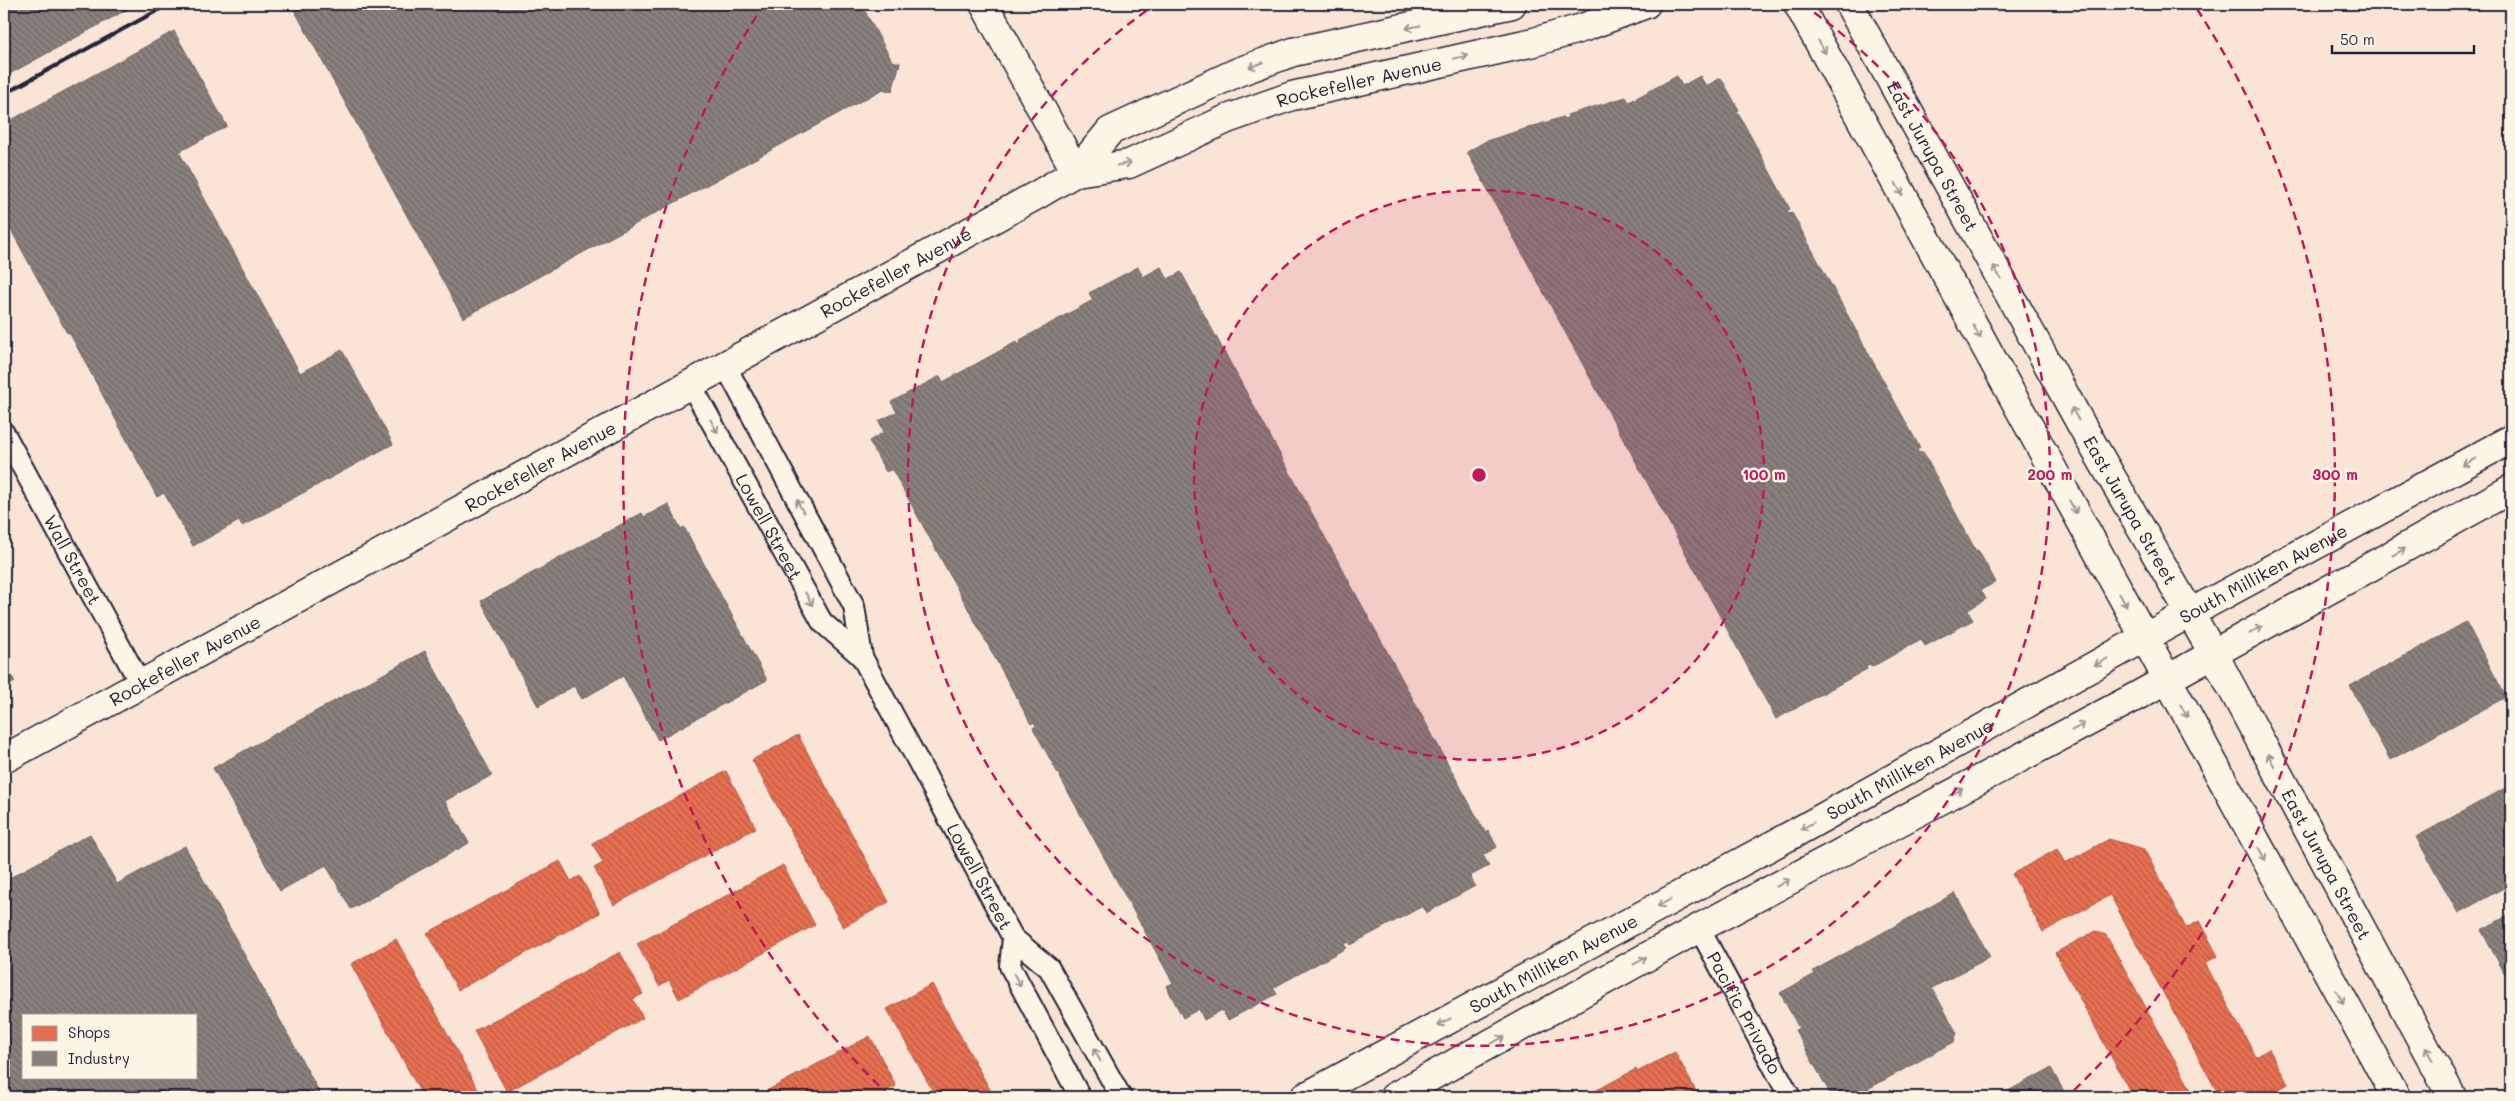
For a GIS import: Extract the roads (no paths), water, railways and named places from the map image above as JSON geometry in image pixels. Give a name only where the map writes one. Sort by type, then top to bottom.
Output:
[{"type":"main road","points":[[984,4],[1076,172]]},
{"type":"main road","name":"Rockefeller Avenue","points":[[1076,172],[1110,131],[1238,72],[1293,52],[1512,4]]},
{"type":"main road","name":"Rockefeller Avenue","points":[[4,759],[1076,172],[1129,164],[1227,119],[1292,96],[1534,42],[1585,27],[1646,4]]},
{"type":"main road","points":[[1798,4],[2166,680],[2396,1097]]},
{"type":"main road","name":"East Jurupa Street","points":[[1849,4],[2082,426],[2214,653],[2452,1097]]},
{"type":"main road","name":"South Milliken Avenue","points":[[1305,1097],[1795,833],[2144,638],[2511,439]]},
{"type":"main road","points":[[1394,1097],[1699,928],[2166,680],[2511,490]]},
{"type":"street","name":"Lowell Street","points":[[724,365],[854,606],[862,657],[1013,938],[1049,968],[1121,1097]]},
{"type":"street","name":"Lowell Street","points":[[690,383],[822,622],[862,657]]},
{"type":"street","name":"Wall Street","points":[[4,433],[141,685]]},
{"type":"street","name":"Pacific Privado","points":[[1699,928],[1790,1097]]},
{"type":"street","name":"Lowell Street","points":[[1013,938],[1010,966],[1080,1097]]},
{"type":"railway","points":[[4,94],[162,8]]}]
